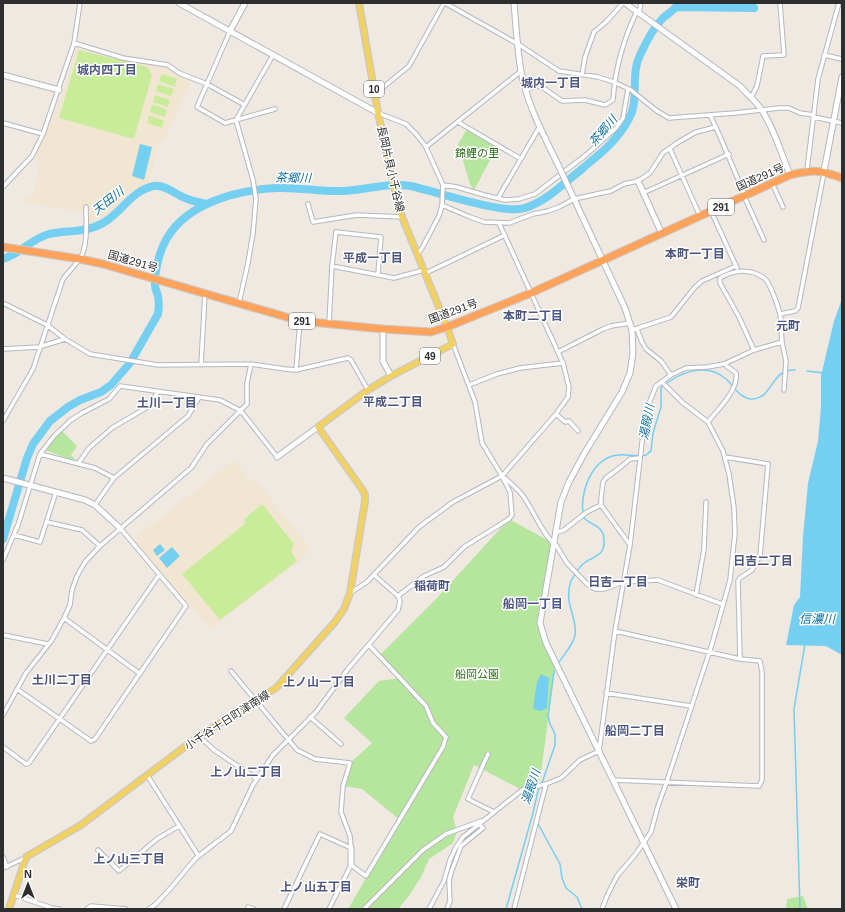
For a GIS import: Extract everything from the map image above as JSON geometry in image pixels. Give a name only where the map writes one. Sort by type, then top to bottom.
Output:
[{"type":"highway","name":"国道291号","points":[[3,247],[80,259],[300,321],[425,333],[447,327],[531,293],[790,175],[807,170],[824,171],[842,178]]},
{"type":"main road","name":"長岡片貝小千谷線","points":[[359,3],[378,114],[396,195],[402,217],[447,327]]},
{"type":"main road","name":"49","points":[[318,427],[368,390],[391,376],[453,344],[447,327]]},
{"type":"main road","name":"小千谷十日町津南線","points":[[26,857],[81,825],[199,736],[257,702],[278,686],[335,622],[344,609],[350,593],[365,495],[318,427]]},
{"type":"main road","points":[[8,909],[26,857]]},
{"type":"street","points":[[3,186],[32,156],[43,134],[74,43],[80,3]]},
{"type":"street","points":[[179,3],[378,114],[406,124],[426,147],[443,186],[442,205],[435,225],[421,250],[417,253]]},
{"type":"street","points":[[245,3],[230,31],[197,107],[225,123],[275,109]]},
{"type":"street","points":[[375,94],[409,66],[444,3],[518,44],[560,71],[598,77],[614,82],[630,90],[665,117],[669,118],[789,108],[800,113],[842,123]]},
{"type":"street","points":[[514,3],[521,71],[526,90],[540,126],[625,308],[630,323],[646,349],[661,362],[671,375]]},
{"type":"street","points":[[582,75],[585,57],[594,32],[624,3],[740,86],[762,110],[790,175]]},
{"type":"street","points":[[526,90],[537,86],[562,101],[585,100],[605,105],[613,100],[614,82],[630,26],[641,3]]},
{"type":"street","points":[[751,98],[757,86],[763,56],[784,55],[780,3]]},
{"type":"street","points":[[807,170],[812,138],[817,85],[839,3]]},
{"type":"street","points":[[74,43],[123,58],[168,65],[245,105]]},
{"type":"street","points":[[239,303],[254,233],[256,199],[253,180],[236,120],[273,55]]},
{"type":"street","points":[[824,55],[842,60]]},
{"type":"street","points":[[426,147],[521,71]]},
{"type":"street","points":[[3,75],[59,90]]},
{"type":"street","points":[[780,314],[795,311],[798,308],[842,77]]},
{"type":"street","points":[[443,186],[458,187],[511,201],[535,194],[586,155],[611,133],[620,123],[630,90]]},
{"type":"street","points":[[710,115],[729,154],[737,178],[764,240]]},
{"type":"street","points":[[458,122],[521,159]]},
{"type":"street","points":[[3,123],[43,134]]},
{"type":"street","points":[[498,198],[540,126]]},
{"type":"street","points":[[442,205],[470,218],[484,222],[509,223],[533,214],[559,207],[574,199],[611,192],[624,184],[638,181],[650,173],[663,153],[692,134],[716,127]]},
{"type":"street","points":[[670,149],[700,216]]},
{"type":"street","points":[[644,193],[729,154]]},
{"type":"street","points":[[638,181],[662,234]]},
{"type":"street","points":[[772,183],[783,207]]},
{"type":"street","points":[[308,204],[313,222],[356,215],[402,217]]},
{"type":"street","points":[[3,421],[27,381],[63,279],[80,259],[85,237],[86,207]]},
{"type":"street","points":[[711,211],[737,268]]},
{"type":"street","points":[[350,593],[367,582],[419,527],[453,502],[502,476],[556,414],[568,397],[569,388],[563,362],[499,223]]},
{"type":"street","points":[[330,324],[332,266],[336,232],[381,238],[378,274]]},
{"type":"street","points":[[332,266],[394,278],[425,272],[505,235]]},
{"type":"street","points":[[737,268],[720,278],[720,283],[739,317],[754,350]]},
{"type":"street","points":[[635,330],[671,316],[695,287],[702,281],[737,268],[748,271],[765,278],[773,292],[780,314],[782,342],[786,361],[784,390]]},
{"type":"street","points":[[201,365],[205,293]]},
{"type":"street","points":[[3,303],[47,325],[65,339],[90,354],[136,360],[158,365],[250,364],[296,370],[348,358],[351,360],[368,390]]},
{"type":"street","points":[[296,370],[300,321]]},
{"type":"street","points":[[558,352],[603,329],[630,323]]},
{"type":"street","points":[[383,329],[383,362],[391,376]]},
{"type":"street","points":[[635,330],[630,374],[622,392],[584,454],[569,482],[561,502],[540,623],[546,642],[676,909]]},
{"type":"street","points":[[3,349],[39,347],[65,339]]},
{"type":"street","points":[[599,751],[615,631],[630,545],[645,419],[650,400],[656,386],[663,383],[671,375],[686,368],[707,367],[724,364],[754,350],[782,342]]},
{"type":"street","points":[[398,596],[424,576],[444,567],[464,547],[509,519],[512,515],[510,492],[482,443],[475,402],[453,344]]},
{"type":"street","points":[[469,385],[497,374],[520,368],[563,362]]},
{"type":"street","points":[[3,715],[26,673],[48,644],[64,618],[70,605],[72,590],[77,576],[85,562],[100,546],[191,468],[207,444],[247,404],[247,383],[250,364]]},
{"type":"street","points":[[708,422],[733,391],[735,385],[737,377],[736,373],[724,364]]},
{"type":"street","points":[[602,909],[617,876],[644,842],[650,832],[709,652],[730,580],[734,542],[734,508],[725,457],[720,443],[708,422],[683,403],[663,383]]},
{"type":"street","points":[[3,560],[14,535],[40,454],[54,436],[71,420],[82,412],[109,399],[120,386],[220,400],[241,411],[277,458],[318,427]]},
{"type":"street","points":[[78,464],[89,448],[112,428],[146,408],[158,392]]},
{"type":"street","points":[[96,505],[114,478],[188,416],[199,397]]},
{"type":"street","points":[[556,414],[566,422],[569,421],[578,431]]},
{"type":"street","points":[[40,454],[95,468],[114,478]]},
{"type":"street","points":[[630,545],[601,505],[602,488],[603,482],[606,478],[630,459],[640,456]]},
{"type":"street","points":[[725,457],[768,464],[760,556],[752,570],[738,581],[740,659]]},
{"type":"street","points":[[502,476],[522,495],[544,532],[553,544],[556,545],[567,563],[587,584],[595,589],[604,589],[623,582],[658,580],[722,604]]},
{"type":"street","points":[[3,478],[85,500],[96,505],[121,529],[186,606],[95,739],[91,741],[17,689]]},
{"type":"street","points":[[14,535],[40,542],[56,492]]},
{"type":"street","points":[[696,595],[704,549],[706,502]]},
{"type":"street","points":[[555,533],[564,530],[585,514],[601,505]]},
{"type":"street","points":[[47,522],[82,530],[100,546]]},
{"type":"street","points":[[3,747],[26,764],[29,763],[159,575]]},
{"type":"street","points":[[149,909],[160,900],[198,855],[231,831],[257,779],[273,755],[310,717],[398,610],[400,600],[398,596],[374,575]]},
{"type":"street","points":[[730,580],[738,581]]},
{"type":"street","points":[[64,618],[139,673]]},
{"type":"street","points":[[613,780],[667,781],[759,786],[762,780],[762,672],[760,662],[740,659],[615,631]]},
{"type":"street","points":[[3,635],[48,644]]},
{"type":"street","points":[[352,865],[366,876],[443,747],[446,737],[434,723],[426,706],[369,645]]},
{"type":"street","points":[[231,671],[296,750],[315,759],[350,763],[342,786],[341,812],[350,836],[352,865],[329,909]]},
{"type":"street","points":[[606,693],[691,706]]},
{"type":"street","points":[[310,717],[340,744]]},
{"type":"street","points":[[199,736],[214,750],[257,779]]},
{"type":"street","points":[[429,909],[444,881],[450,860],[456,847],[463,837],[522,790],[561,778],[580,760],[599,751]]},
{"type":"street","points":[[488,754],[468,799],[494,812]]},
{"type":"street","points":[[147,775],[198,855]]},
{"type":"street","points":[[514,909],[545,784]]},
{"type":"street","points":[[364,909],[423,850],[446,834],[483,820]]},
{"type":"street","points":[[447,909],[450,901],[449,880],[461,846],[483,828],[479,824]]},
{"type":"street","points":[[98,850],[119,870],[157,839],[179,826]]},
{"type":"street","points":[[284,909],[320,834],[351,848]]},
{"type":"street","points":[[3,857],[5,867],[26,857]]},
{"type":"street","points":[[14,895],[59,909]]},
{"type":"street","points":[[87,909],[92,906],[126,909]]},
{"type":"street","points":[[248,907],[254,909]]},
{"type":"shaded area","points":[[76,47],[128,60],[166,66],[182,76],[192,80],[166,136],[158,145],[149,182],[132,191],[109,214],[83,225],[84,212],[25,203],[24,201],[33,195],[40,165],[34,157],[53,118],[65,86]]},
{"type":"shaded area","points":[[234,460],[252,483],[256,480],[310,549],[297,563],[210,629],[133,540]]},
{"type":"green space","points":[[79,50],[147,67],[152,75],[134,139],[59,118]]},
{"type":"green space","points":[[162,74],[177,79],[175,87],[159,81]]},
{"type":"green space","points":[[158,84],[174,89],[171,96],[156,91]]},
{"type":"green space","points":[[155,95],[170,100],[168,107],[153,102]]},
{"type":"green space","points":[[152,104],[167,110],[165,117],[150,112]]},
{"type":"green space","points":[[149,115],[164,121],[162,128],[147,123]]},
{"type":"green space","name":"錦鯉の里","points":[[467,129],[497,147],[474,190],[470,184],[458,144]]},
{"type":"green space","points":[[62,431],[77,446],[71,455],[78,462],[45,450],[55,437]]},
{"type":"green space","points":[[262,504],[294,544],[292,550],[297,561],[220,620],[182,574],[246,523],[244,519]]},
{"type":"green space","name":"船岡公園","points":[[509,519],[556,545],[540,623],[556,663],[540,779],[522,790],[474,765],[453,817],[457,832],[453,843],[429,859],[421,877],[398,909],[348,909],[400,820],[362,789],[343,786],[350,763],[372,743],[344,718],[379,681],[400,678],[379,656],[436,599]]},
{"type":"green space","points":[[803,896],[808,909],[786,909],[787,899]]},
{"type":"water","points":[[140,144],[152,147],[144,180],[132,176]]},
{"type":"water","name":"信濃川","points":[[842,299],[842,655],[826,646],[786,645],[794,605],[800,597],[803,537],[808,483],[818,441],[821,407],[821,376],[834,321]]},
{"type":"water","points":[[160,544],[165,550],[157,556],[153,550]]},
{"type":"water","points":[[172,547],[180,556],[167,568],[159,558]]},
{"type":"water","points":[[541,674],[549,678],[547,708],[541,711],[533,709],[537,682]]},
{"type":"waterway","name":"茶郷川","points":[[3,539],[27,458],[33,444],[50,421],[68,407],[80,400],[101,392],[111,385],[130,363],[158,314],[159,300],[155,288],[158,260],[163,246],[171,232],[183,220],[196,210],[211,202],[228,196],[261,189],[277,188],[343,191],[402,185],[487,206],[515,209],[533,205],[555,191],[607,148],[622,130],[632,112],[634,105],[635,76],[637,62],[640,55],[656,26],[663,18],[676,8],[678,3]]},
{"type":"waterway","points":[[677,7],[754,8]]},
{"type":"waterway","name":"天田川","points":[[3,259],[15,254],[43,236],[83,230],[103,223],[139,192],[146,188],[154,186],[166,188],[182,197],[206,204]]},
{"type":"waterway","name":"湯殿川","points":[[558,664],[570,647],[575,635],[575,622],[569,597],[571,581],[581,566],[597,556],[604,546],[604,536],[600,529],[584,518],[583,499],[585,489],[594,470],[600,463],[609,458],[618,455],[643,456],[651,451],[653,433],[661,407],[661,388],[684,374],[692,371],[710,371],[726,379],[744,397],[752,399],[759,398],[764,394],[776,378],[781,374],[787,371],[795,370]]},
{"type":"waterway","name":"湯殿川","points":[[807,371],[824,373]]},
{"type":"waterway","points":[[800,909],[794,709],[805,644]]},
{"type":"waterway","name":"湯殿川","points":[[506,909],[538,791],[555,745],[555,734],[548,716],[554,671]]},
{"type":"waterway","points":[[537,822],[560,864],[562,878],[566,888],[577,897],[582,909]]},
{"type":"district","name":"城内四丁目","points":[[107,70]]},
{"type":"district","name":"城内一丁目","points":[[551,83]]},
{"type":"district","name":"本町一丁目","points":[[695,254]]},
{"type":"district","name":"平成一丁目","points":[[373,258]]},
{"type":"district","name":"本町二丁目","points":[[533,316]]},
{"type":"district","name":"元町","points":[[788,326]]},
{"type":"district","name":"平成二丁目","points":[[393,402]]},
{"type":"district","name":"土川一丁目","points":[[167,403]]},
{"type":"district","name":"日吉二丁目","points":[[763,561]]},
{"type":"district","name":"日吉一丁目","points":[[618,582]]},
{"type":"district","name":"稲荷町","points":[[432,586]]},
{"type":"district","name":"船岡一丁目","points":[[533,604]]},
{"type":"district","name":"土川二丁目","points":[[62,680]]},
{"type":"district","name":"上ノ山一丁目","points":[[319,682]]},
{"type":"district","name":"船岡二丁目","points":[[635,731]]},
{"type":"district","name":"上ノ山二丁目","points":[[246,772]]},
{"type":"district","name":"上ノ山三丁目","points":[[129,859]]},
{"type":"district","name":"栄町","points":[[688,883]]},
{"type":"district","name":"上ノ山五丁目","points":[[316,887]]}]
